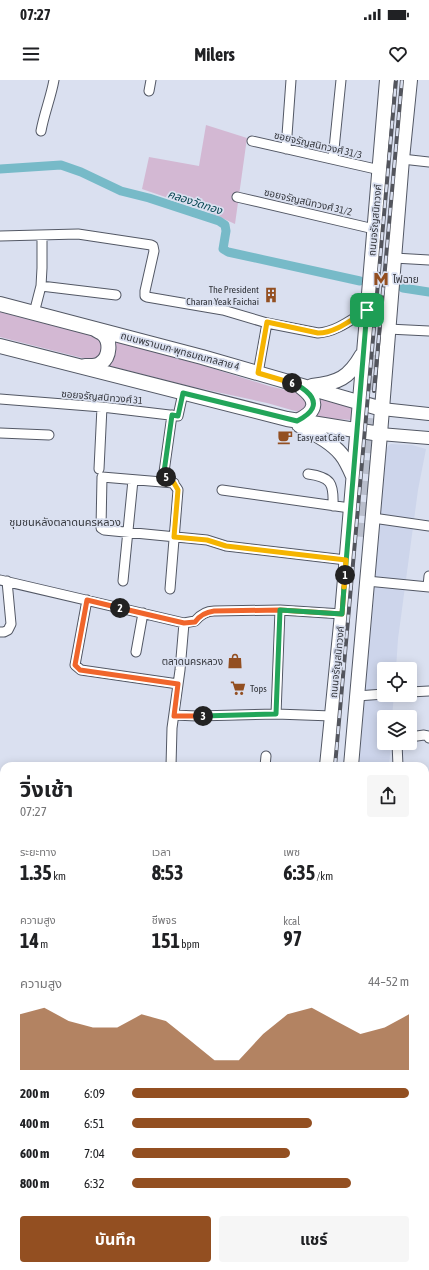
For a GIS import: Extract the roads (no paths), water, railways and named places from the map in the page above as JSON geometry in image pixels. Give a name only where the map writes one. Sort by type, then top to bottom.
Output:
[{"type":"main road","name":"ถนนจรัญสนิทวงศ์","points":[[374,313],[374,229],[387,80]]},
{"type":"main road","name":"ถนนจรัญสนิทวงศ์","points":[[374,313],[394,80]]},
{"type":"main road","name":"ถนนจรัญสนิทวงศ์","points":[[339,762],[332,716],[342,614],[363,353],[365,336],[374,313],[404,80]]},
{"type":"main road","points":[[340,762],[357,696],[410,80]]},
{"type":"main road","name":"ถนนพรานนก-พุทธมณฑลสาย 4","points":[[0,304],[258,373],[382,409]]},
{"type":"main road","points":[[80,366],[96,366],[102,363],[107,356],[109,349],[104,334],[92,328]]},
{"type":"main road","points":[[365,336],[370,343],[382,344],[388,333]]},
{"type":"main road","points":[[0,346],[294,420],[357,431],[429,438]]},
{"type":"main road","points":[[301,386],[331,384],[345,377],[357,364],[363,353]]},
{"type":"main road","points":[[294,420],[305,417],[310,413],[314,404],[312,398],[301,386]]},
{"type":"main road","points":[[382,409],[429,414]]},
{"type":"main road","points":[[294,420],[331,444],[342,454],[353,476]]},
{"type":"main road","points":[[350,513],[358,508],[368,508],[372,520]]},
{"type":"main road","name":"ถนนจรัญสนิทวงศ์","points":[[339,762],[358,536]]},
{"type":"street","points":[[41,131],[54,80]]},
{"type":"street","points":[[149,91],[151,80]]},
{"type":"street","points":[[286,149],[291,80]]},
{"type":"street","points":[[333,159],[341,80]]},
{"type":"street","name":"ซอยจรัญสนิทวงศ์ 31/3","points":[[252,141],[380,170]]},
{"type":"street","points":[[402,159],[429,162]]},
{"type":"street","name":"ซอยจรัญสนิทวงศ์ 31/2","points":[[237,197],[374,229]]},
{"type":"street","points":[[0,236],[78,234],[151,245],[153,246],[154,251],[145,291],[147,298],[223,310],[267,322],[318,333],[326,333],[374,313]]},
{"type":"street","points":[[34,312],[41,286],[42,236]]},
{"type":"street","points":[[394,258],[429,260]]},
{"type":"street","points":[[41,286],[116,296]]},
{"type":"street","points":[[258,373],[267,322]]},
{"type":"street","points":[[388,333],[429,331]]},
{"type":"street","points":[[170,589],[178,490],[174,483],[166,477],[164,472],[172,415],[178,416],[183,393]]},
{"type":"street","name":"ซอยจรัญสนิทวงศ์ 31","points":[[0,399],[102,407],[172,415]]},
{"type":"street","points":[[99,469],[102,407]]},
{"type":"street","points":[[0,433],[49,435]]},
{"type":"street","points":[[308,474],[323,476],[329,481],[334,493],[333,506]]},
{"type":"street","points":[[174,483],[102,477],[101,528],[104,530],[207,540],[226,546],[346,560]]},
{"type":"street","points":[[123,581],[133,480]]},
{"type":"street","points":[[222,490],[333,506],[350,513]]},
{"type":"street","points":[[372,520],[429,526]]},
{"type":"street","points":[[367,581],[428,586],[429,576]]},
{"type":"street","points":[[0,632],[8,630],[11,624],[4,581],[184,623],[195,622],[200,615],[208,611],[280,610],[342,614]]},
{"type":"street","points":[[87,600],[75,665],[77,668],[80,670],[178,684]]},
{"type":"street","points":[[276,714],[280,610]]},
{"type":"street","points":[[136,652],[143,613]]},
{"type":"street","points":[[171,762],[172,728],[184,623]]},
{"type":"street","points":[[417,692],[429,691]]},
{"type":"street","points":[[357,696],[377,695]]},
{"type":"street","points":[[174,716],[276,714],[332,716]]},
{"type":"street","points":[[417,736],[424,735],[428,736],[429,738]]},
{"type":"street","points":[[397,750],[398,762]]},
{"type":"street","points":[[265,762],[266,756]]},
{"type":"waterway","name":"คลองวัดทอง","points":[[0,169],[61,165],[81,172],[121,191],[149,198],[219,221],[225,225],[226,231],[223,249],[228,252],[360,281]]},
{"type":"waterway","name":"คลองวัดทอง","points":[[403,288],[429,292]]},
{"type":"tunnel","points":[[363,537],[380,350]]},
{"type":"railway","points":[[335,762],[396,80]]},
{"type":"railway","points":[[374,391],[402,80]]},
{"type":"place","name":"ไฟฉาย","points":[[381,279]]},
{"type":"place","name":"The President Charan Yeak Faichai","points":[[271,295]]},
{"type":"place","name":"Easy eat Cafe","points":[[285,437]]},
{"type":"place","name":"ตลาดนครหลวง","points":[[235,661]]},
{"type":"place","name":"Tops","points":[[238,688]]},
{"type":"district","name":"ชุมชนหลังตลาดนครหลวง","points":[[65,522]]}]
